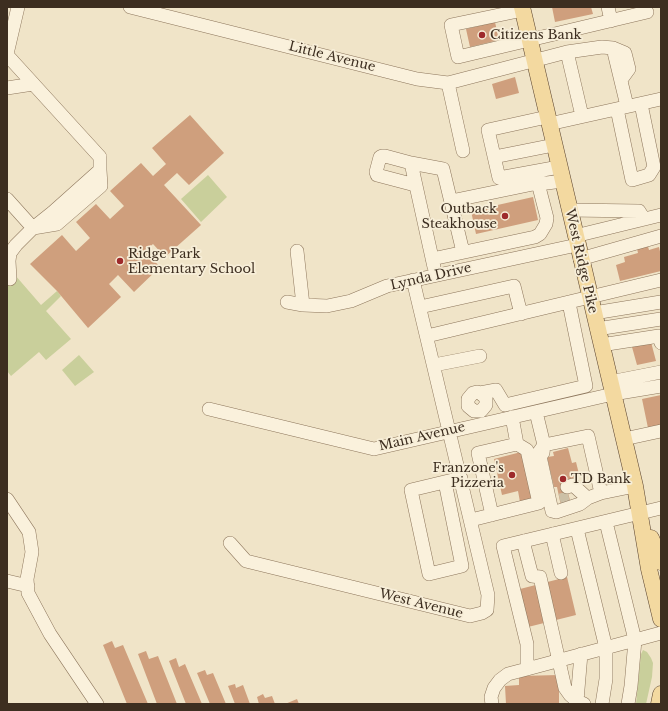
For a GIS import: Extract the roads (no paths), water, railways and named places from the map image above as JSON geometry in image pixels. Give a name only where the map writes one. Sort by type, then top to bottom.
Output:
[{"type":"main road","name":"West Ridge Pike","points":[[522,8],[560,174],[635,486],[649,569],[661,619]]},
{"type":"main road","name":"West Ridge Pike","points":[[640,514],[661,562]]},
{"type":"main road","points":[[659,704],[661,694]]},
{"type":"street","points":[[10,279],[10,253],[33,228],[100,170],[100,157],[7,54],[18,7]]},
{"type":"street","name":"Little Avenue","points":[[130,7],[417,78],[448,83],[567,52],[602,47],[613,48],[625,53],[629,69],[621,80],[622,107]]},
{"type":"street","points":[[608,7],[611,21]]},
{"type":"street","points":[[522,8],[451,25],[458,57],[647,12]]},
{"type":"street","points":[[567,52],[582,116]]},
{"type":"street","points":[[448,83],[463,151]]},
{"type":"street","points":[[7,88],[33,84]]},
{"type":"street","points":[[560,174],[499,178],[488,130],[582,116],[661,99]]},
{"type":"street","points":[[622,107],[632,180],[649,175],[654,167],[641,104]]},
{"type":"street","points":[[494,157],[554,145]]},
{"type":"street","points":[[415,185],[377,175],[376,172],[380,157],[382,156],[443,169],[463,252]]},
{"type":"street","points":[[411,163],[436,275]]},
{"type":"street","points":[[451,201],[538,183],[546,184],[560,174]]},
{"type":"street","points":[[432,259],[535,237],[540,234],[546,224],[547,218],[538,183]]},
{"type":"street","points":[[7,199],[33,228]]},
{"type":"street","points":[[569,210],[639,211],[644,219]]},
{"type":"street","points":[[578,246],[644,219],[661,215]]},
{"type":"street","points":[[578,246],[621,247],[661,236]]},
{"type":"street","points":[[621,247],[630,250],[661,243]]},
{"type":"street","name":"Lynda Drive","points":[[287,302],[303,305],[327,306],[352,301],[387,286],[578,246]]},
{"type":"street","points":[[297,251],[303,305]]},
{"type":"street","name":"West Avenue","points":[[230,543],[246,561],[470,616],[487,610],[488,595],[413,280]]},
{"type":"street","points":[[427,336],[661,280]]},
{"type":"street","points":[[420,307],[514,286],[521,314]]},
{"type":"street","points":[[595,321],[661,302]]},
{"type":"street","points":[[477,425],[474,411],[468,406],[468,399],[473,393],[496,390],[505,405],[586,386],[568,303]]},
{"type":"street","points":[[595,321],[661,319]]},
{"type":"street","points":[[601,345],[659,336],[661,343]]},
{"type":"street","points":[[434,365],[480,356]]},
{"type":"street","points":[[612,388],[661,372]]},
{"type":"street","points":[[612,388],[661,386]]},
{"type":"street","name":"Main Avenue","points":[[209,409],[374,449],[560,406],[612,388]]},
{"type":"street","points":[[557,393],[560,406]]},
{"type":"street","points":[[536,412],[544,449],[561,496],[592,496],[635,486]]},
{"type":"street","points":[[512,417],[517,444]]},
{"type":"street","points":[[624,439],[661,431]]},
{"type":"street","points":[[589,438],[592,496],[580,504],[556,512],[552,511],[539,452],[544,449],[546,450],[589,438]]},
{"type":"street","points":[[471,520],[539,503],[527,450],[517,444],[478,453],[492,514]]},
{"type":"street","points":[[445,482],[462,566],[430,574],[411,490],[461,478]]},
{"type":"street","points":[[7,499],[29,532],[32,552],[27,579],[28,594],[50,634],[97,704]]},
{"type":"street","points":[[527,669],[527,644],[503,546],[661,508]]},
{"type":"street","points":[[606,522],[635,640],[632,686],[628,704]]},
{"type":"street","points":[[577,529],[606,648],[606,679],[602,704]]},
{"type":"street","points":[[552,534],[561,573]]},
{"type":"street","points":[[523,541],[532,576],[540,577],[560,660],[565,688],[570,695],[581,703]]},
{"type":"street","points":[[7,581],[28,586]]},
{"type":"street","points":[[492,704],[491,697],[494,688],[500,680],[508,674],[661,633]]},
{"type":"street","points":[[581,654],[581,703]]},
{"type":"tunnel","points":[[560,500],[569,498]]},
{"type":"place","name":"Citizens Bank","points":[[482,35]]},
{"type":"place","name":"Outback Steakhouse","points":[[505,216]]},
{"type":"place","name":"Ridge Park Elementary School","points":[[120,261]]},
{"type":"place","name":"Franzone's Pizzeria","points":[[512,475]]},
{"type":"place","name":"TD Bank","points":[[563,479]]}]
